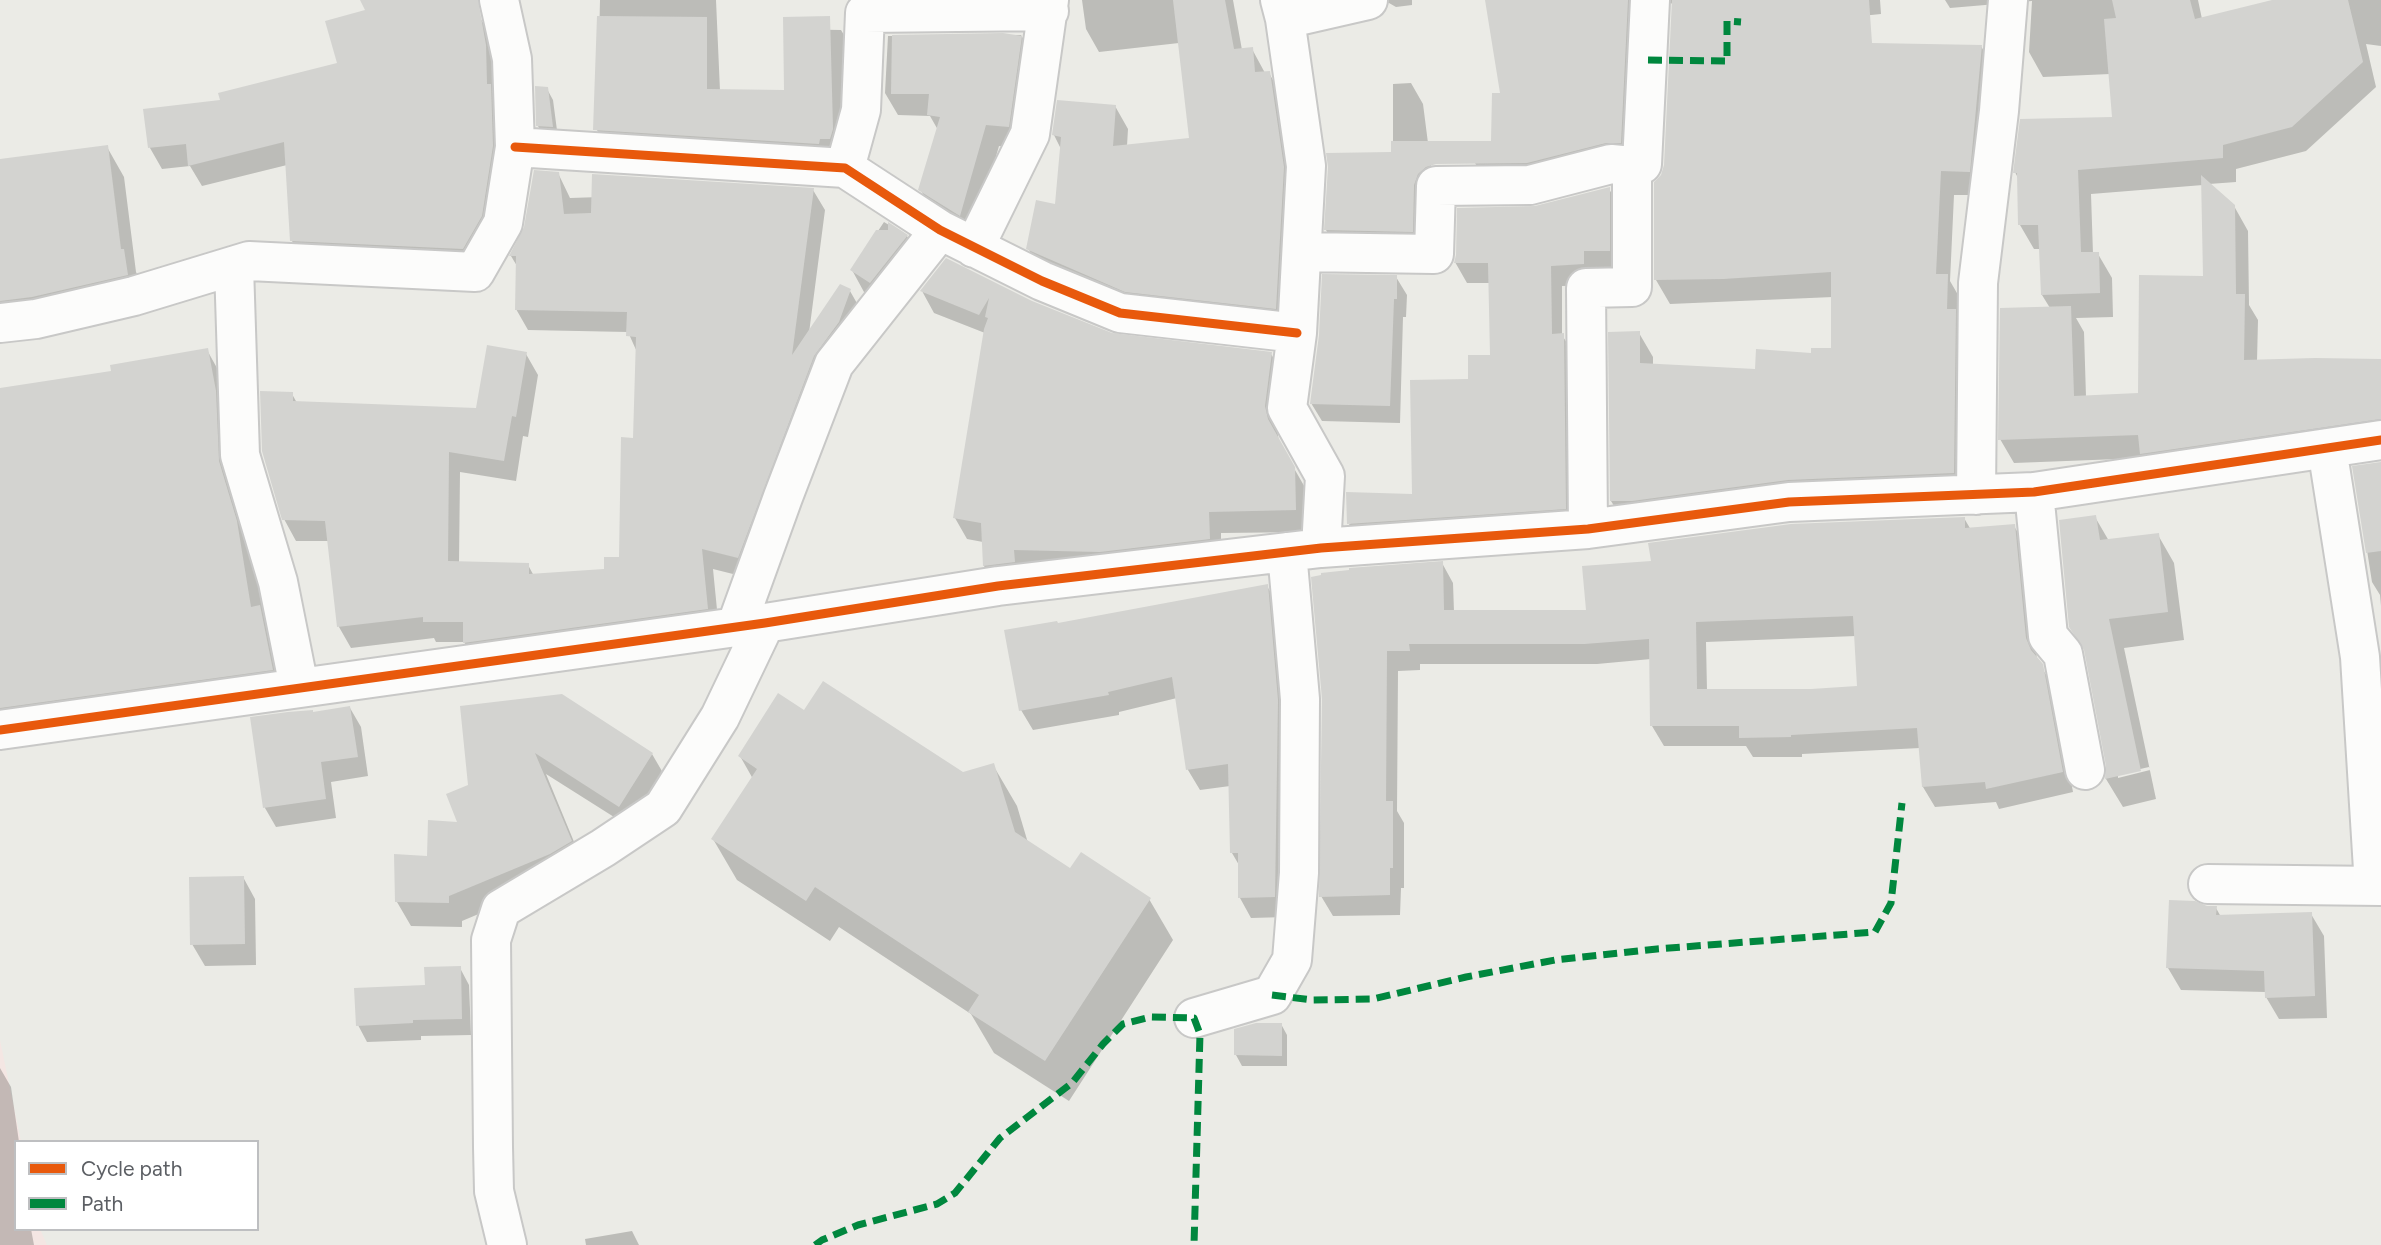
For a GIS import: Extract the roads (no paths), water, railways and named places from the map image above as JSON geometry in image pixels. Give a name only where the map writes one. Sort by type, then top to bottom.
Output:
[{"type":"street","points":[[0,323],[36,319],[134,296],[249,261],[475,272],[503,223],[515,148],[512,59],[499,0]]},
{"type":"street","points":[[1194,1018],[1272,995],[1292,960],[1299,873],[1304,550],[1325,476],[1287,408],[1297,333],[1306,166],[1282,10],[1368,0]]},
{"type":"street","points":[[1302,252],[1434,254],[1436,186],[1530,185],[1611,164],[1642,164],[1650,0]]},
{"type":"street","points":[[1976,495],[1978,283],[1999,111],[2008,0]]},
{"type":"street","points":[[845,168],[861,110],[865,13],[1049,5],[1030,134],[974,248]]},
{"type":"street","points":[[515,148],[845,168],[940,230],[974,248],[1042,281],[1119,313],[1297,333]]},
{"type":"street","points":[[1588,529],[1586,288],[1632,287],[1632,166]]},
{"type":"street","points":[[507,1245],[494,1191],[493,1147],[491,940],[501,909],[603,848],[663,808],[720,718],[750,625],[783,497],[834,364],[940,230]]},
{"type":"street","points":[[234,266],[240,455],[278,582],[299,687]]},
{"type":"street","points":[[0,730],[750,625],[998,586],[1304,550],[1588,529],[1788,502],[2034,492],[2381,440]]},
{"type":"street","points":[[2208,884],[2378,886],[2360,657],[2327,448]]},
{"type":"street","points":[[2034,492],[2048,636],[2063,654],[2085,770]]}]
